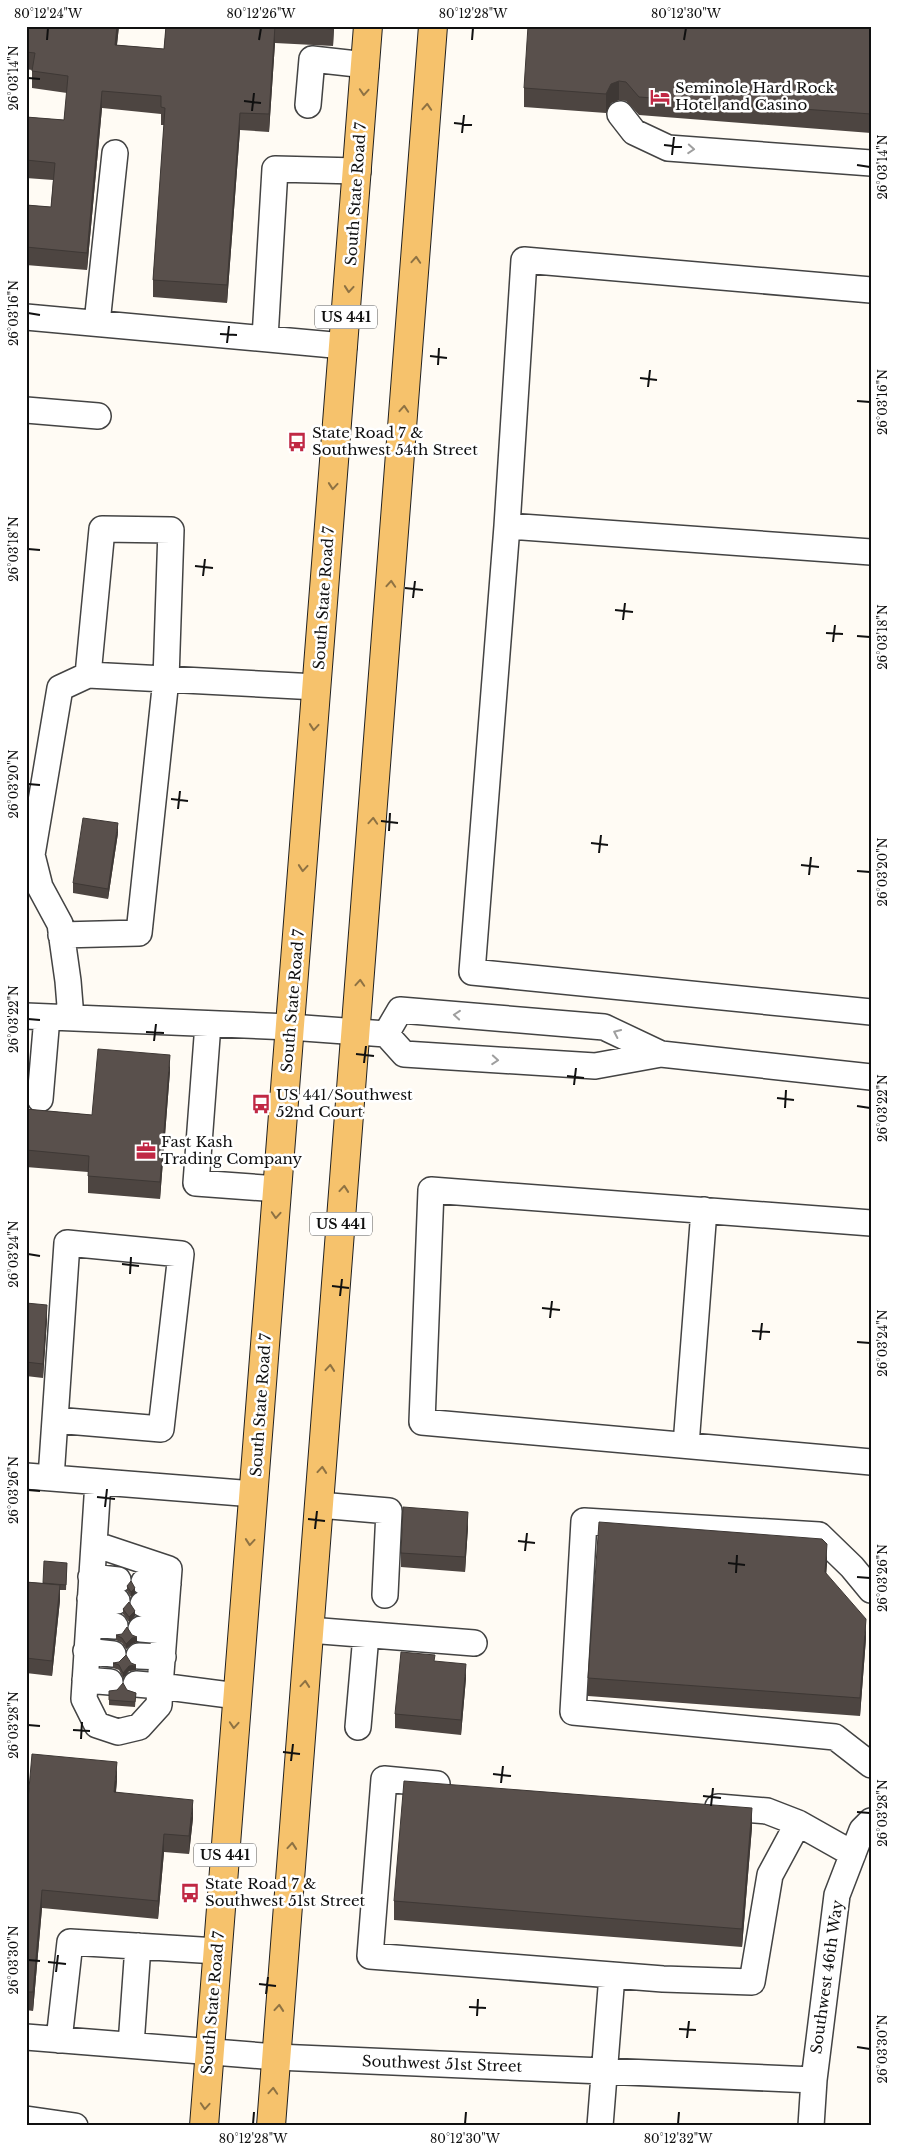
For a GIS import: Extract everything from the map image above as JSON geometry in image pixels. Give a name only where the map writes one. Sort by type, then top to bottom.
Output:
[{"type":"main road","name":"South State Road 7","points":[[204,2126],[368,26]]},
{"type":"main road","name":"US 441","points":[[271,2126],[357,1031],[433,26]]},
{"type":"street","points":[[308,105],[312,60],[366,65]]},
{"type":"street","points":[[620,114],[634,132],[668,148],[871,163]]},
{"type":"street","points":[[97,323],[115,153]]},
{"type":"street","points":[[265,338],[275,169],[358,170]]},
{"type":"street","points":[[871,290],[524,260],[507,526],[472,972],[871,1012]]},
{"type":"street","points":[[26,317],[344,346]]},
{"type":"street","points":[[26,410],[98,416]]},
{"type":"street","points":[[507,526],[871,552]]},
{"type":"street","points":[[61,936],[139,933],[166,679],[171,530],[102,529],[88,675]]},
{"type":"street","points":[[40,1099],[48,1017],[68,981],[60,924],[40,887],[32,855],[60,688],[88,675],[317,687]]},
{"type":"street","points":[[386,1034],[400,1010],[604,1027],[661,1054]]},
{"type":"street","points":[[48,1017],[290,1027],[386,1034],[404,1054],[595,1066],[661,1054],[871,1077]]},
{"type":"street","points":[[208,1024],[196,1183],[278,1189]]},
{"type":"street","points":[[871,1223],[431,1190],[422,1422],[871,1462]]},
{"type":"street","points":[[686,1445],[704,1210]]},
{"type":"street","points":[[51,1478],[67,1243],[181,1254],[161,1429],[55,1420]]},
{"type":"street","points":[[26,1476],[254,1494]]},
{"type":"street","points":[[94,1544],[169,1569],[155,1594],[148,1695],[139,1727],[118,1732],[97,1725],[84,1689],[98,1482]]},
{"type":"street","points":[[319,1504],[389,1512],[385,1595]]},
{"type":"street","points":[[871,1590],[852,1567],[819,1536],[584,1521],[573,1712],[835,1737],[871,1765]]},
{"type":"street","points":[[91,1588],[117,1590]]},
{"type":"street","points":[[88,1624],[115,1626]]},
{"type":"street","points":[[309,1630],[474,1643]]},
{"type":"street","points":[[358,1727],[366,1635]]},
{"type":"street","points":[[86,1651],[113,1654]]},
{"type":"street","points":[[84,1689],[110,1691]]},
{"type":"street","points":[[148,1695],[237,1696]]},
{"type":"street","points":[[462,1786],[384,1779],[370,1956],[663,1979],[752,1982],[770,1876],[798,1823]]},
{"type":"street","points":[[698,1805],[767,1811],[798,1823],[853,1854]]},
{"type":"street","name":"Southwest 46th Way","points":[[814,2080],[837,1895],[862,1830],[871,1821]]},
{"type":"street","points":[[58,2040],[70,1942],[218,1951]]},
{"type":"street","points":[[131,2045],[138,1946]]},
{"type":"street","points":[[600,2126],[612,1975]]},
{"type":"street","name":"Southwest 51st Street","points":[[26,2037],[276,2057],[814,2080]]},
{"type":"street","points":[[811,2126],[814,2080]]},
{"type":"street","points":[[26,2119],[74,2126]]},
{"type":"building","points":[[26,26],[117,26],[115,45],[164,49],[166,26],[275,26],[269,114],[240,113],[227,285],[153,280],[165,108],[161,107],[161,96],[102,91],[87,253],[26,247],[26,205],[51,207],[55,163],[26,160],[26,117],[64,120],[68,76],[32,71],[35,53],[26,52]]},
{"type":"building","points":[[290,26],[333,26],[333,29]]},
{"type":"building","points":[[528,26],[871,26],[871,114],[639,97],[626,82],[619,81],[611,84],[606,94],[524,88]]},
{"type":"building","points":[[83,818],[118,823],[108,889],[73,883]]},
{"type":"building","points":[[98,1049],[170,1055],[160,1182],[88,1176],[89,1156],[26,1150],[26,1109],[92,1115]]},
{"type":"building","points":[[26,1303],[47,1305],[43,1364],[26,1362]]},
{"type":"building","points":[[403,1507],[468,1512],[465,1557],[401,1553]]},
{"type":"building","points":[[599,1522],[822,1539],[827,1544],[825,1572],[866,1619],[860,1698],[588,1678]]},
{"type":"building","points":[[44,1561],[67,1563],[66,1585],[43,1583]]},
{"type":"building","points":[[131,1581],[135,1588],[131,1592],[127,1586]]},
{"type":"building","points":[[26,1582],[60,1585],[52,1661],[26,1658]]},
{"type":"building","points":[[129,1602],[135,1611],[129,1617],[123,1609]]},
{"type":"building","points":[[127,1627],[132,1635],[137,1637],[132,1638],[126,1644],[122,1638],[116,1635],[122,1634]]},
{"type":"building","points":[[401,1652],[435,1655],[434,1661],[466,1664],[461,1720],[395,1714]]},
{"type":"building","points":[[126,1655],[131,1663],[136,1665],[129,1666],[123,1673],[119,1665],[113,1663],[119,1662]]},
{"type":"building","points":[[123,1683],[127,1690],[136,1693],[135,1702],[109,1700],[109,1691],[117,1690]]},
{"type":"building","points":[[32,1754],[117,1762],[114,1792],[193,1800],[189,1836],[164,1834],[158,1901],[42,1890],[33,1992],[26,1992],[26,1823]]},
{"type":"building","points":[[404,1781],[752,1808],[742,1929],[394,1901]]},
{"type":"place","name":"Seminole Hard Rock Hotel and Casino","points":[[660,97]]},
{"type":"place","name":"State Road 7 & Southwest 54th Street","points":[[297,442]]},
{"type":"place","name":"US 441/Southwest 52nd Court","points":[[261,1104]]},
{"type":"place","name":"Fast Kash Trading Company","points":[[146,1151]]},
{"type":"place","name":"State Road 7 & Southwest 51st Street","points":[[190,1893]]}]
